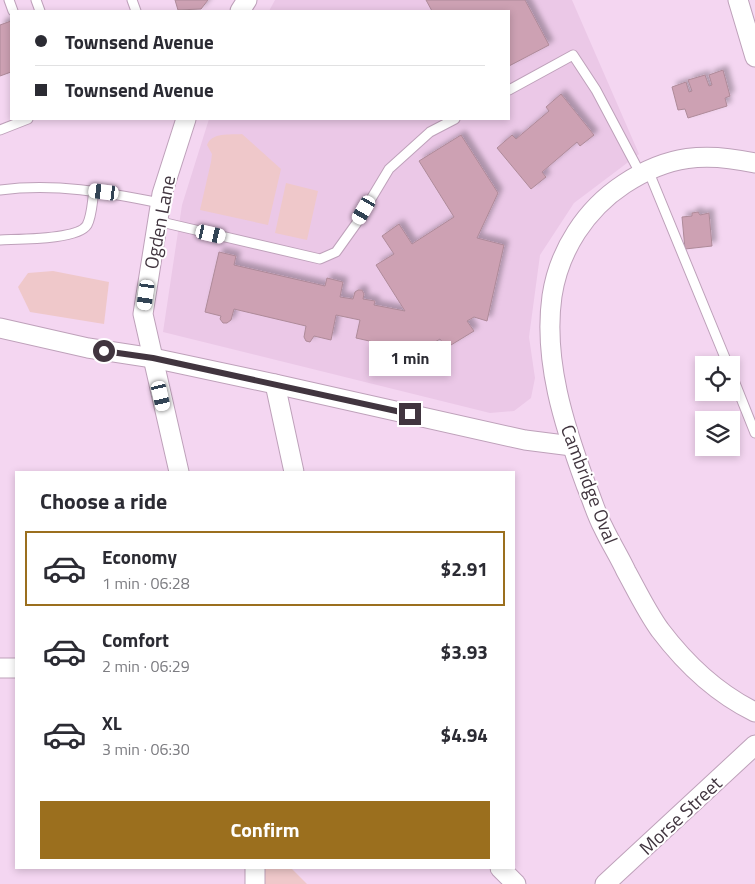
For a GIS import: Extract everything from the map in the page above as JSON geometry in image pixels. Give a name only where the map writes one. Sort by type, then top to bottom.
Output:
[{"type":"street","points":[[738,0],[755,57]]},
{"type":"street","name":"Ogden Lane","points":[[179,471],[143,314],[158,212],[186,120]]},
{"type":"street","name":"Cambridge Oval","points":[[755,163],[732,158],[697,156],[672,161],[644,172],[611,192],[587,217],[568,246],[556,278],[551,312],[552,366],[572,446],[602,526],[646,607],[660,630],[676,650],[695,669],[741,705],[755,712]]},
{"type":"street","points":[[0,328],[88,348],[153,358],[275,384],[525,440],[572,446]]},
{"type":"street","points":[[275,384],[294,471]]},
{"type":"street","points":[[0,668],[15,668]]},
{"type":"street","name":"Morse Street","points":[[604,884],[755,745]]},
{"type":"street","points":[[255,869],[255,884]]},
{"type":"street","points":[[501,869],[516,884]]},
{"type":"lane","points":[[510,89],[573,55],[596,90],[644,172],[724,356]]},
{"type":"lane","points":[[0,130],[25,120]]},
{"type":"lane","points":[[0,190],[27,186],[94,191],[158,212],[320,258],[336,252],[356,224],[389,169],[430,132],[453,120]]},
{"type":"lane","points":[[0,240],[66,236],[78,233],[86,228],[90,220],[94,191]]},
{"type":"lane","points":[[740,396],[755,433]]},
{"type":"shaded area","points":[[275,0],[572,0],[639,154],[574,203],[540,255],[529,337],[535,378],[531,398],[514,411],[490,413],[163,332],[182,205],[209,120],[510,120],[510,10],[270,10]]},
{"type":"shaded area","points":[[242,134],[281,169],[268,225],[200,210],[211,162],[212,154],[207,145],[209,141],[217,136]]},
{"type":"shaded area","points":[[286,183],[318,191],[307,240],[275,233]]},
{"type":"shaded area","points":[[53,271],[109,282],[104,324],[30,312],[18,287],[28,273]]},
{"type":"shaded area","points":[[263,869],[292,869],[307,884],[263,884]]},
{"type":"building","points":[[175,0],[208,0],[201,9],[178,10]]},
{"type":"building","points":[[426,0],[525,0],[549,45],[510,65],[510,10],[431,10]]},
{"type":"building","points":[[10,21],[10,72],[0,76],[0,25]]},
{"type":"building","points":[[723,70],[730,96],[725,98],[727,106],[688,118],[685,109],[678,110],[672,87],[686,82],[689,92],[692,91],[688,80],[705,75],[709,86],[712,85],[709,75]]},
{"type":"building","points":[[561,94],[594,135],[580,146],[577,142],[542,172],[546,177],[531,189],[497,148],[512,135],[516,139],[549,111],[546,107]]},
{"type":"building","points":[[461,135],[498,193],[477,238],[504,245],[487,321],[474,317],[467,321],[474,331],[446,348],[440,339],[435,342],[432,355],[356,338],[360,320],[336,315],[331,340],[314,336],[310,342],[306,341],[304,337],[306,326],[234,309],[231,320],[223,323],[220,319],[221,316],[205,312],[219,252],[236,256],[234,265],[325,286],[327,278],[343,282],[340,297],[353,299],[355,292],[362,290],[364,294],[363,299],[375,301],[374,305],[405,311],[376,265],[394,254],[382,236],[399,224],[412,244],[454,217],[419,161]]},
{"type":"building","points":[[698,212],[700,215],[709,213],[712,246],[685,249],[682,217],[692,216],[692,213]]},
{"type":"route","points":[[104,351],[153,358],[410,414]]}]
